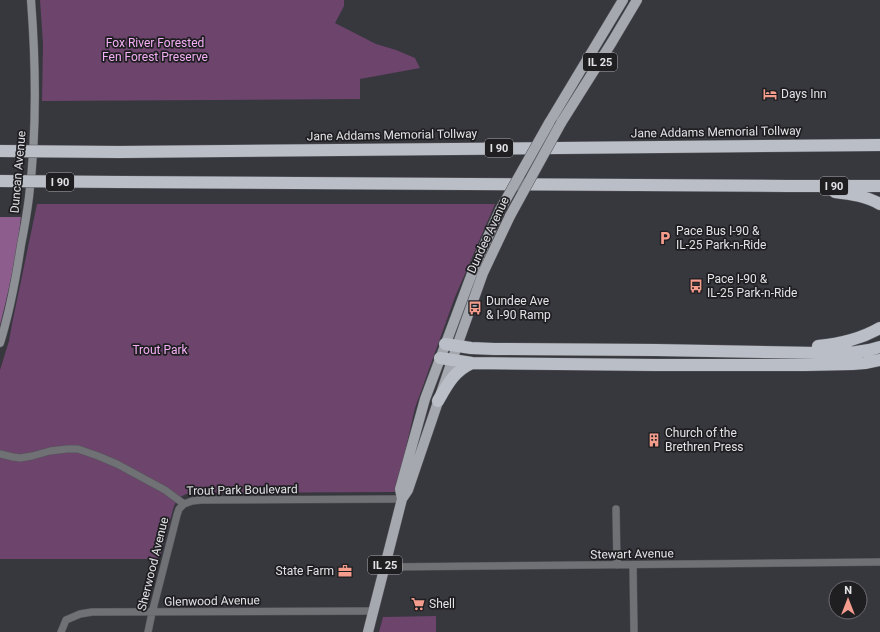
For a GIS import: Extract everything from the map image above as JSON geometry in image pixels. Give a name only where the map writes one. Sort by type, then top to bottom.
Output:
[{"type":"highway","name":"Jane Addams Memorial Tollway","points":[[0,151],[119,152],[880,145]]},
{"type":"highway","name":"I 90","points":[[0,181],[880,186]]},
{"type":"highway","points":[[788,186],[856,195],[873,200],[880,204]]},
{"type":"highway","points":[[711,351],[824,345],[851,341],[872,333],[880,328]]},
{"type":"highway","points":[[451,345],[494,349],[656,350],[788,353],[848,352],[869,350],[880,347]]},
{"type":"highway","points":[[440,358],[472,364],[561,365],[805,365],[852,364],[880,360]]},
{"type":"highway","points":[[438,401],[450,380],[466,366],[472,364]]},
{"type":"highway","points":[[805,365],[853,370],[864,370],[880,367]]},
{"type":"main road","name":"Dundee Avenue","points":[[368,632],[402,499],[408,490],[452,360],[451,345],[474,268],[500,210],[549,123],[623,0]]},
{"type":"main road","name":"Dundee Avenue","points":[[402,499],[400,489],[425,399],[440,358],[451,345],[510,216],[561,123],[637,0]]},
{"type":"street","name":"Duncan Avenue","points":[[0,344],[17,275],[29,198],[35,103],[31,0]]},
{"type":"street","name":"Trout Park Boulevard","points":[[0,454],[20,458],[55,450],[78,449],[117,464],[165,490],[184,504],[201,500],[402,499]]},
{"type":"street","name":"Sherwood Avenue","points":[[148,632],[176,515],[179,508],[184,504]]},
{"type":"street","points":[[616,509],[617,565]]},
{"type":"street","name":"Stewart Avenue","points":[[385,567],[880,562]]},
{"type":"street","points":[[633,565],[634,632]]},
{"type":"street","name":"Glenwood Avenue","points":[[61,632],[66,620],[80,614],[98,612],[373,611]]},
{"type":"green space","name":"Fox River Forested Fen Forest Preserve","points":[[40,0],[344,0],[344,6],[335,23],[376,44],[415,58],[420,68],[360,79],[360,99],[42,101],[43,44]]},
{"type":"green space","name":"Trout Park","points":[[37,204],[495,204],[455,297],[415,408],[396,492],[190,493],[180,498],[174,506],[159,559],[0,559],[0,370],[9,341]]},
{"type":"green space","points":[[436,616],[436,632],[379,632],[383,617]]},
{"type":"shaded area","points":[[0,217],[21,217],[7,299],[0,325]]},
{"type":"place","name":"Days Inn","points":[[770,94]]},
{"type":"place","name":"Pace Bus I-90 & IL-25 Park-n-Ride","points":[[665,238]]},
{"type":"place","name":"Pace I-90 & IL-25 Park-n-Ride","points":[[696,286]]},
{"type":"place","name":"Dundee Ave & I-90 Ramp","points":[[475,308]]},
{"type":"place","name":"Church of the Brethren Press","points":[[654,440]]},
{"type":"place","name":"State Farm","points":[[345,571]]},
{"type":"place","name":"Shell","points":[[418,604]]}]
